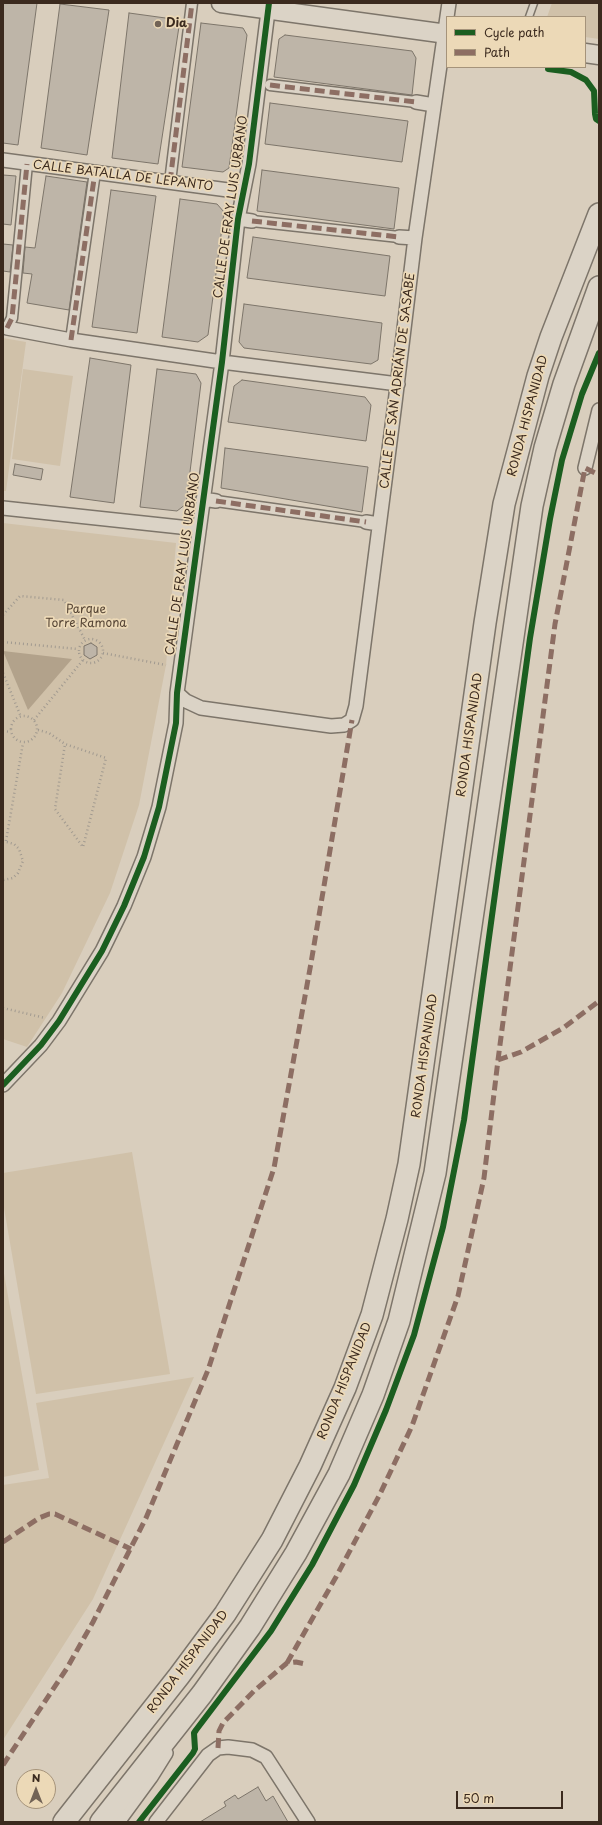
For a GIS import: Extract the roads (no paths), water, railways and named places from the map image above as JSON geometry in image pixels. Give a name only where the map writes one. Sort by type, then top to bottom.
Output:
[{"type":"highway","name":"RONDA HISPANIDAD","points":[[64,1822],[225,1614],[272,1540],[310,1466],[346,1388],[372,1315],[397,1219],[410,1157],[485,623],[504,504],[538,376],[556,322],[599,214]]},
{"type":"highway","name":"RONDA HISPANIDAD","points":[[101,1822],[177,1727],[250,1627],[296,1553],[342,1467],[373,1395],[399,1321],[424,1224],[437,1165],[532,506],[545,448],[595,303],[599,287]]},
{"type":"main road","points":[[221,3],[269,6],[446,34]]},
{"type":"main road","points":[[586,53],[599,54]]},
{"type":"street","points":[[170,182],[192,3]]},
{"type":"street","name":"CALLE DE SAN ADRIÁN DE SASABE","points":[[448,16],[449,3]]},
{"type":"street","name":"CALLE DE FRAY LUIS URBANO","points":[[3,1086],[41,1045],[59,1022],[102,951],[124,906],[144,856],[159,807],[176,723],[177,693],[222,362],[238,220],[264,84],[269,6]]},
{"type":"street","name":"CALLE DE SAN ADRIÁN DE SASABE","points":[[177,693],[186,701],[201,708],[331,726],[344,725],[352,720],[356,706],[398,384],[415,238],[434,104],[446,34]]},
{"type":"street","points":[[264,84],[434,104]]},
{"type":"street","name":"CALLE BATALLA DE LEPANTO","points":[[3,160],[243,192]]},
{"type":"street","points":[[27,164],[12,318],[7,328],[71,340],[222,362],[398,384]]},
{"type":"street","points":[[71,340],[95,172]]},
{"type":"street","name":"CALLE DE FRAY LUIS URBANO","points":[[238,220],[252,221]]},
{"type":"street","points":[[252,221],[415,238]]},
{"type":"street","points":[[585,468],[599,410]]},
{"type":"street","name":"CALLE DE FRAY LUIS URBANO","points":[[203,499],[216,501]]},
{"type":"street","points":[[216,501],[379,524]]},
{"type":"street","points":[[3,508],[199,529]]},
{"type":"street","points":[[176,723],[182,716],[201,708]]},
{"type":"street","name":"RONDA HISPANIDAD","points":[[118,1822],[157,1769],[177,1727]]},
{"type":"street","points":[[156,1822],[202,1762],[218,1748],[228,1747],[247,1748],[261,1753],[266,1757],[308,1822]]},
{"type":"lane","points":[[529,16],[534,3]]},
{"type":"place","name":"Dia","points":[[158,24]]},
{"type":"park label","name":"Parque Torre Ramona","points":[[86,617]]}]
